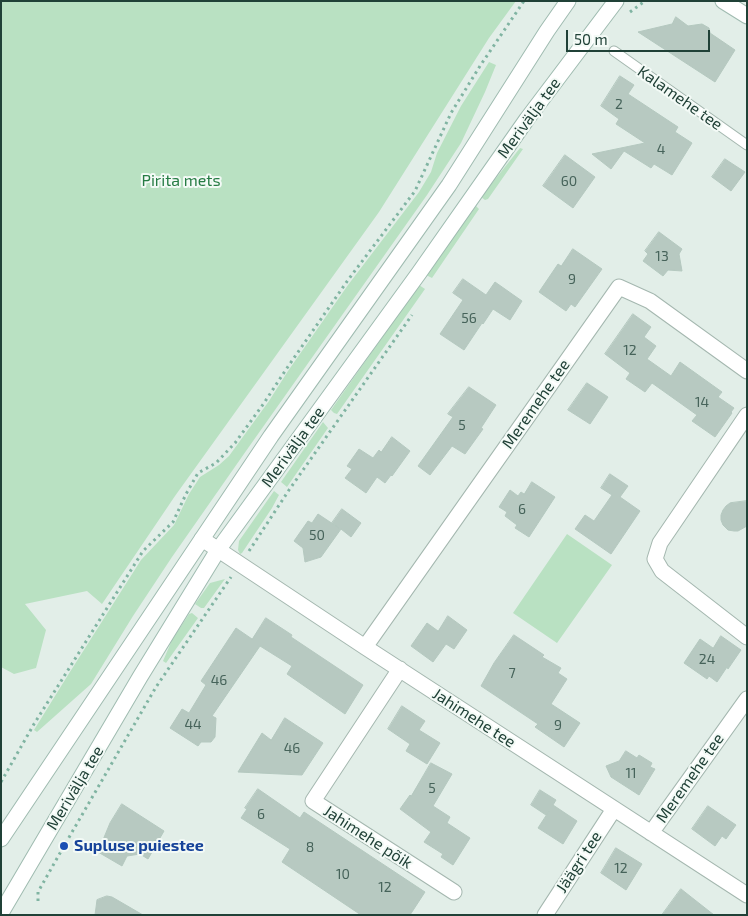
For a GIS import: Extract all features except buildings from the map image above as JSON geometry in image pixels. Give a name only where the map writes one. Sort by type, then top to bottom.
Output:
[{"type":"street","name":"Merivälja tee","points":[[1,839],[271,436],[449,185],[568,1]]},
{"type":"street","name":"Merivälja tee","points":[[5,911],[140,677],[218,550],[419,273],[527,118],[616,1]]},
{"type":"street","points":[[723,1],[747,16]]},
{"type":"street","name":"Meremehe tee","points":[[365,647],[619,287],[650,301],[747,371]]},
{"type":"street","points":[[747,415],[660,543],[655,559],[662,572],[747,637]]},
{"type":"street","name":"Jahimehe tee","points":[[202,539],[747,895]]},
{"type":"street","name":"Jahimehe põik","points":[[400,669],[313,802],[454,892]]},
{"type":"street","name":"Meremehe tee","points":[[651,834],[747,699]]},
{"type":"street","name":"Jäägri tee","points":[[545,915],[614,809]]},
{"type":"lane","name":"Kalamehe tee","points":[[614,51],[747,145]]},
{"type":"path","points":[[1,782],[34,724],[143,551],[173,522],[198,473],[216,463],[235,443],[348,280],[414,191],[451,113],[524,1]]},
{"type":"path","points":[[627,17],[632,10],[645,1]]},
{"type":"path","points":[[38,901],[38,892],[160,681],[289,490],[412,315]]},
{"type":"green space","name":"Pirita mets","points":[[1,1],[516,1],[489,38],[379,212],[175,496],[102,604],[87,591],[25,604],[46,630],[36,668],[14,674],[1,667]]},
{"type":"green space","points":[[489,62],[496,65],[485,92],[461,143],[427,195],[172,557],[91,684],[37,732],[34,730],[141,560],[174,525],[189,494],[200,477],[229,456],[348,285],[419,192],[431,172],[437,153],[461,106]]},
{"type":"green space","points":[[520,148],[523,149],[488,199],[485,200],[481,197]]},
{"type":"green space","points":[[476,206],[479,209],[432,278],[426,275]]},
{"type":"green space","points":[[419,285],[425,289],[337,414],[334,413],[331,410]]},
{"type":"green space","points":[[323,422],[328,428],[287,487],[281,482]]},
{"type":"green space","points":[[274,491],[279,495],[272,508],[240,554],[238,550],[239,541]]},
{"type":"green space","points":[[567,534],[612,565],[557,643],[513,613]]},
{"type":"green space","points":[[225,579],[204,608],[195,604],[210,583]]},
{"type":"green space","points":[[192,613],[198,618],[166,663],[163,661],[172,640],[189,614]]},
{"type":"place","name":"Supluse puiestee","points":[[64,846]]}]
